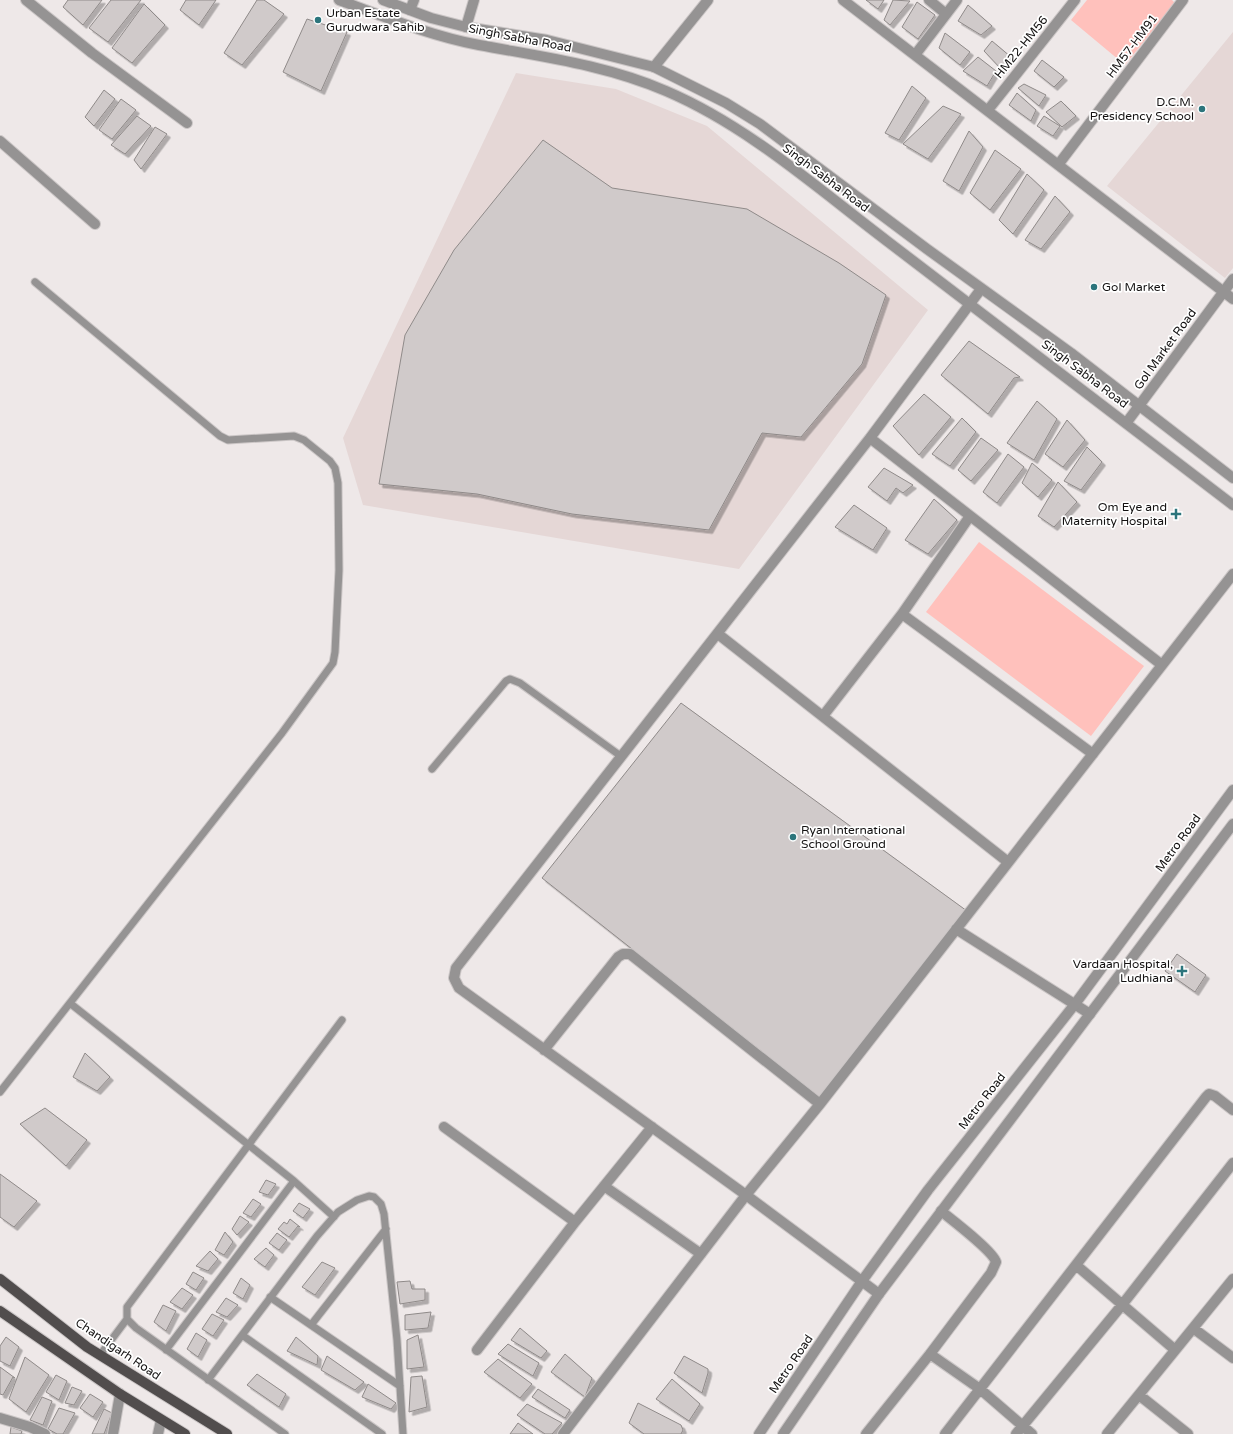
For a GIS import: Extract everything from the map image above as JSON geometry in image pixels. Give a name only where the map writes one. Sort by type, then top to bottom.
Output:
[{"type":"main road","name":"Chandigarh Road","points":[[0,1279],[100,1355],[227,1434]]},
{"type":"main road","points":[[0,1311],[120,1394],[185,1434]]},
{"type":"street","points":[[26,0],[92,53],[187,123]]},
{"type":"street","name":"Singh Sabha Road","points":[[339,0],[404,24],[479,45],[523,51],[609,70],[669,92],[716,117],[755,142],[1127,422],[1233,505]]},
{"type":"street","name":"Singh Sabha Road","points":[[383,0],[431,18],[466,27],[568,44],[654,67],[705,92],[760,124],[981,289],[1071,353],[1139,407],[1233,478]]},
{"type":"street","points":[[404,24],[414,0]]},
{"type":"street","points":[[466,27],[474,0]]},
{"type":"street","points":[[654,67],[708,0]]},
{"type":"street","points":[[843,0],[1233,299]]},
{"type":"street","points":[[929,0],[946,14]]},
{"type":"street","points":[[915,55],[957,0]]},
{"type":"street","name":"HM22-HM56","points":[[988,110],[1076,0]]},
{"type":"street","name":"HM57-HM91","points":[[1058,165],[1183,0]]},
{"type":"street","points":[[0,141],[95,224]]},
{"type":"street","name":"Gol Market Road","points":[[1127,422],[1233,279]]},
{"type":"street","points":[[880,1294],[746,1195],[459,988],[455,983],[454,974],[456,968],[870,438],[981,289]]},
{"type":"street","points":[[870,438],[1162,665]]},
{"type":"street","points":[[822,716],[902,614],[970,516]]},
{"type":"street","points":[[564,1434],[746,1195],[820,1104],[1233,574]]},
{"type":"street","points":[[902,614],[1093,754]]},
{"type":"street","points":[[718,634],[1008,862]]},
{"type":"street","name":"Metro Road","points":[[760,1434],[862,1281],[928,1190],[1075,1004],[1232,794]]},
{"type":"street","points":[[782,1434],[880,1294],[941,1211],[1233,824]]},
{"type":"street","points":[[956,929],[1090,1014]]},
{"type":"street","points":[[544,1050],[618,957],[623,954],[630,954],[820,1104]]},
{"type":"street","points":[[945,1434],[1206,1097],[1209,1094],[1232,1106]]},
{"type":"street","points":[[444,1127],[575,1222]]},
{"type":"street","points":[[477,1350],[575,1222],[652,1127]]},
{"type":"street","points":[[1019,1430],[1122,1304],[1233,1163]]},
{"type":"street","points":[[604,1186],[701,1254]]},
{"type":"street","points":[[866,1434],[930,1354],[991,1273],[996,1262],[989,1253],[941,1211]]},
{"type":"street","points":[[1076,1265],[1174,1349]]},
{"type":"street","points":[[1106,1434],[1139,1395],[1174,1349],[1233,1279]]},
{"type":"street","points":[[1193,1328],[1233,1358]]},
{"type":"street","points":[[930,1354],[980,1389],[1019,1430],[1032,1434]]},
{"type":"street","points":[[113,1434],[120,1394]]},
{"type":"street","points":[[1139,1395],[1188,1434]]},
{"type":"street","points":[[0,1418],[29,1430],[45,1434]]},
{"type":"street","points":[[158,1434],[161,1420]]},
{"type":"lane","points":[[0,1092],[71,1004],[282,733],[330,668],[335,652],[339,570],[338,483],[334,468],[330,461],[298,437],[287,435],[228,440],[220,436],[35,282]]},
{"type":"lane","points":[[432,769],[506,681],[510,679],[520,683],[622,757]]},
{"type":"lane","points":[[71,1004],[294,1181],[334,1217]]},
{"type":"lane","points":[[100,1355],[127,1319],[128,1307],[247,1144],[342,1020]]},
{"type":"lane","points":[[166,1350],[294,1181]]},
{"type":"lane","points":[[208,1380],[270,1297],[338,1212],[357,1200],[369,1196],[374,1197],[381,1204],[386,1229],[397,1340],[403,1434]]},
{"type":"lane","points":[[311,1325],[386,1229]]},
{"type":"lane","points":[[270,1297],[400,1386]]},
{"type":"lane","points":[[127,1319],[136,1328],[166,1350],[285,1434]]},
{"type":"lane","points":[[242,1335],[382,1434]]},
{"type":"shaded area","points":[[1087,0],[1172,0],[1175,3],[1125,65],[1071,20]]},
{"type":"shaded area","name":"D.C.M. Presidency School","points":[[1233,32],[1233,268],[1225,278],[1107,186]]},
{"type":"shaded area","points":[[516,73],[616,89],[707,126],[928,310],[739,569],[363,505],[343,438]]},
{"type":"shaded area","points":[[979,542],[1144,666],[1091,736],[926,612]]},
{"type":"building","points":[[68,0],[102,0],[83,25],[63,7]]},
{"type":"building","points":[[111,0],[141,0],[108,42],[89,28]]},
{"type":"building","points":[[186,0],[216,0],[199,25],[180,10]]},
{"type":"building","points":[[257,0],[264,0],[284,14],[242,65],[224,53]]},
{"type":"building","points":[[866,0],[884,0],[878,9]]},
{"type":"building","points":[[893,0],[910,1],[890,25],[884,20]]},
{"type":"building","points":[[917,2],[935,15],[918,39],[902,27]]},
{"type":"building","points":[[144,4],[165,25],[132,63],[112,48]]},
{"type":"building","points":[[968,5],[992,26],[981,35],[958,21]]},
{"type":"building","points":[[307,19],[347,32],[321,91],[283,72]]},
{"type":"building","points":[[945,33],[970,52],[960,65],[939,48]]},
{"type":"building","points":[[992,41],[1011,57],[1002,70],[984,51]]},
{"type":"building","points":[[978,57],[996,71],[987,86],[963,71]]},
{"type":"building","points":[[1042,60],[1064,77],[1054,87],[1034,71]]},
{"type":"building","points":[[1024,84],[1046,95],[1039,106],[1018,88]]},
{"type":"building","points":[[912,86],[926,98],[899,140],[885,133]]},
{"type":"building","points":[[104,90],[115,99],[94,126],[85,117]]},
{"type":"building","points":[[1017,93],[1036,110],[1031,121],[1009,105]]},
{"type":"building","points":[[121,99],[136,110],[112,139],[99,130]]},
{"type":"building","points":[[1061,101],[1076,116],[1062,127],[1046,112]]},
{"type":"building","points":[[943,106],[961,114],[928,159],[903,144]]},
{"type":"building","points":[[137,116],[151,126],[125,154],[111,145]]},
{"type":"building","points":[[1044,116],[1060,126],[1053,136],[1037,126]]},
{"type":"building","points":[[155,127],[167,134],[141,169],[134,160]]},
{"type":"building","points":[[969,131],[983,147],[959,191],[943,181]]},
{"type":"building","points":[[543,140],[612,188],[747,209],[839,263],[886,295],[862,364],[801,437],[762,433],[709,530],[572,514],[477,494],[379,484],[405,335],[454,250]]},
{"type":"building","points":[[995,150],[1021,169],[990,210],[970,193]]},
{"type":"building","points":[[1027,174],[1044,190],[1013,234],[999,220]]},
{"type":"building","points":[[1055,196],[1070,212],[1041,249],[1025,240]]},
{"type":"building","points":[[969,341],[1020,377],[1014,378],[988,414],[941,375]]},
{"type":"building","points":[[924,394],[951,417],[919,455],[893,426]]},
{"type":"building","points":[[1037,401],[1057,419],[1034,460],[1007,443]]},
{"type":"building","points":[[962,418],[976,432],[950,466],[932,454]]},
{"type":"building","points":[[1067,420],[1085,440],[1063,467],[1045,454]]},
{"type":"building","points":[[981,438],[998,450],[971,481],[958,470]]},
{"type":"building","points":[[1087,447],[1102,462],[1081,490],[1064,481]]},
{"type":"building","points":[[1008,454],[1024,467],[997,503],[983,492]]},
{"type":"building","points":[[1032,463],[1052,480],[1038,497],[1022,483]]},
{"type":"building","points":[[884,468],[913,485],[903,493],[896,488],[887,501],[868,487]]},
{"type":"building","points":[[1058,482],[1077,502],[1054,527],[1038,516]]},
{"type":"building","points":[[934,499],[957,520],[928,554],[905,540]]},
{"type":"building","points":[[854,505],[887,528],[873,550],[835,527]]},
{"type":"building","points":[[681,703],[967,911],[822,1099],[542,878]]},
{"type":"building","points":[[1177,954],[1206,975],[1195,992],[1165,971]]},
{"type":"building","points":[[85,1053],[110,1077],[97,1091],[73,1077]]},
{"type":"building","points":[[45,1108],[87,1140],[66,1166],[20,1124]]},
{"type":"building","points":[[0,1174],[37,1201],[14,1227],[0,1217]]},
{"type":"building","points":[[266,1180],[276,1184],[268,1195],[259,1192]]},
{"type":"building","points":[[253,1199],[261,1204],[251,1217],[243,1213]]},
{"type":"building","points":[[299,1203],[310,1209],[303,1218],[293,1211]]},
{"type":"building","points":[[240,1216],[249,1222],[237,1235],[232,1229]]},
{"type":"building","points":[[290,1219],[300,1227],[298,1226],[289,1237],[278,1229],[284,1222],[287,1224]]},
{"type":"building","points":[[225,1232],[233,1242],[224,1255],[215,1250]]},
{"type":"building","points":[[277,1233],[287,1240],[279,1250],[269,1243]]},
{"type":"building","points":[[266,1248],[274,1255],[265,1267],[254,1259]]},
{"type":"building","points":[[210,1251],[218,1259],[208,1271],[196,1266]]},
{"type":"building","points":[[322,1262],[335,1268],[315,1295],[302,1287]]},
{"type":"building","points":[[193,1272],[204,1278],[196,1290],[186,1284]]},
{"type":"building","points":[[241,1278],[250,1285],[243,1299],[233,1293]]},
{"type":"building","points":[[410,1281],[412,1289],[425,1289],[425,1300],[400,1304],[397,1282]]},
{"type":"building","points":[[182,1288],[193,1295],[182,1309],[170,1302]]},
{"type":"building","points":[[226,1298],[238,1305],[227,1317],[216,1312]]},
{"type":"building","points":[[163,1305],[176,1311],[166,1331],[154,1322]]},
{"type":"building","points":[[431,1312],[428,1328],[405,1330],[405,1315]]},
{"type":"building","points":[[212,1314],[224,1320],[213,1336],[202,1329]]},
{"type":"building","points":[[520,1328],[547,1351],[541,1358],[511,1340]]},
{"type":"building","points":[[196,1333],[207,1340],[198,1357],[187,1349]]},
{"type":"building","points":[[418,1335],[424,1367],[407,1369],[407,1340]]},
{"type":"building","points":[[6,1337],[19,1347],[10,1366],[0,1361],[0,1346]]},
{"type":"building","points":[[296,1337],[318,1356],[317,1365],[287,1351]]},
{"type":"building","points":[[508,1344],[539,1363],[533,1376],[498,1354]]},
{"type":"building","points":[[565,1354],[592,1378],[585,1397],[551,1372]]},
{"type":"building","points":[[327,1356],[364,1382],[355,1390],[321,1370]]},
{"type":"building","points":[[684,1356],[708,1369],[702,1393],[674,1373]]},
{"type":"building","points":[[25,1357],[49,1375],[26,1412],[9,1399]]},
{"type":"building","points":[[498,1359],[532,1384],[520,1398],[484,1372]]},
{"type":"building","points":[[0,1367],[15,1378],[13,1377],[3,1395],[0,1394]]},
{"type":"building","points":[[257,1374],[286,1394],[279,1407],[247,1385]]},
{"type":"building","points":[[56,1375],[67,1381],[59,1400],[46,1392]]},
{"type":"building","points":[[422,1376],[427,1407],[409,1412],[411,1377]]},
{"type":"building","points":[[672,1379],[700,1404],[689,1421],[656,1399]]},
{"type":"building","points":[[368,1384],[396,1403],[391,1409],[362,1397]]},
{"type":"building","points":[[72,1387],[82,1391],[74,1405],[65,1403]]},
{"type":"building","points":[[538,1389],[570,1410],[565,1418],[532,1397]]},
{"type":"building","points":[[90,1394],[103,1402],[93,1417],[80,1408]]},
{"type":"building","points":[[42,1397],[52,1401],[43,1425],[30,1420]]},
{"type":"building","points":[[638,1403],[681,1425],[683,1430],[681,1434],[644,1434],[629,1423]]},
{"type":"building","points":[[527,1404],[562,1423],[552,1434],[545,1434],[517,1415]]},
{"type":"building","points":[[59,1408],[75,1413],[63,1434],[57,1434],[48,1429]]},
{"type":"building","points":[[104,1409],[112,1413],[104,1434],[92,1434]]},
{"type":"building","points":[[518,1423],[533,1434],[510,1434]]},
{"type":"building","points":[[11,1427],[22,1431],[21,1434],[10,1434]]},
{"type":"place","name":"Urban Estate Gurudwara Sahib","points":[[318,20]]},
{"type":"place","name":"D.C.M. Presidency School","points":[[1202,109]]},
{"type":"place","name":"Gol Market","points":[[1094,287]]},
{"type":"place","name":"Om Eye and Maternity Hospital","points":[[1176,514]]},
{"type":"place","name":"Ryan International School Ground","points":[[793,837]]},
{"type":"place","name":"Vardaan Hospital, Ludhiana","points":[[1182,971]]}]
